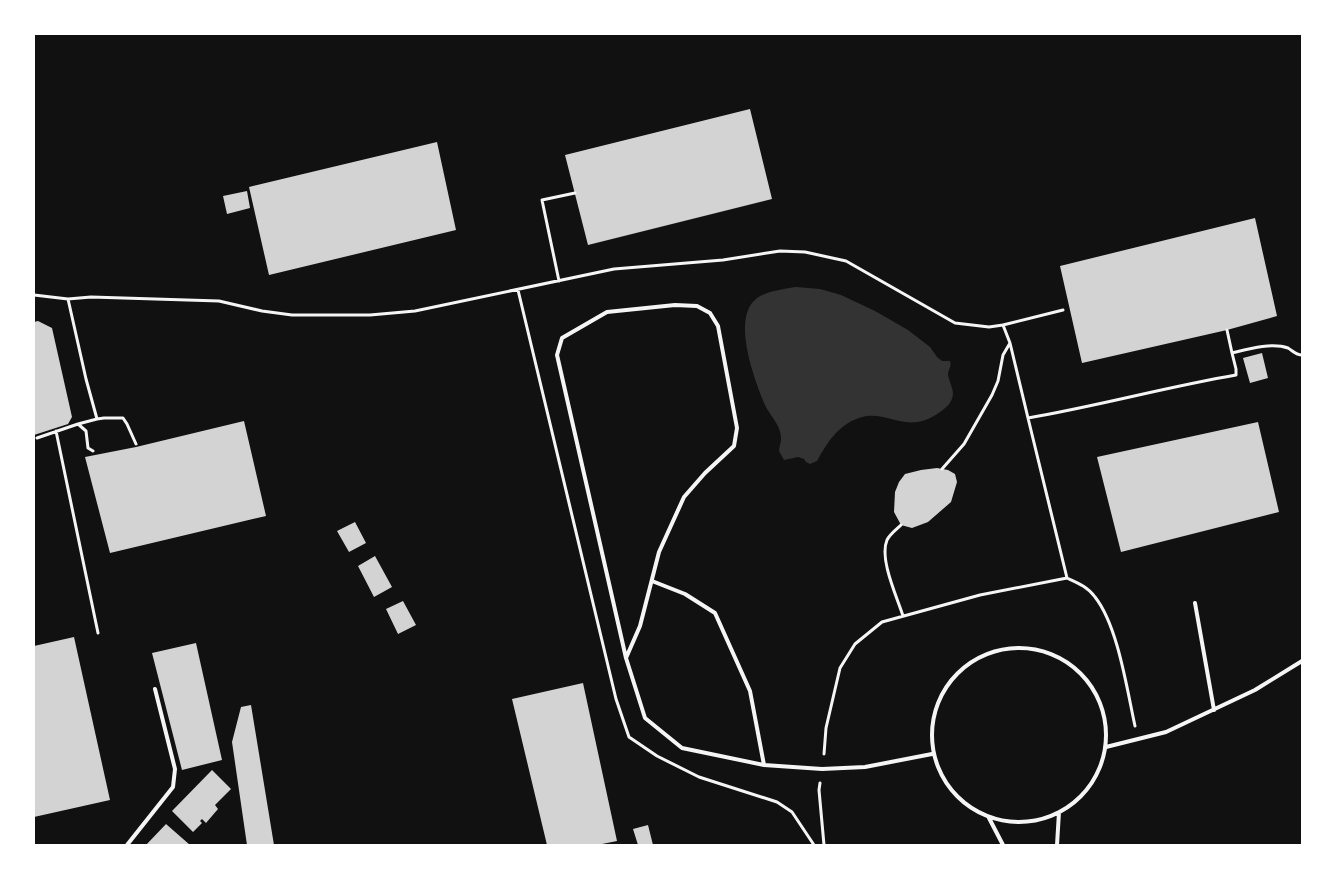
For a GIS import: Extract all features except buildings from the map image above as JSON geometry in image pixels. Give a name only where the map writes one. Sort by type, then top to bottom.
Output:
[{"type":"lane","points":[[626,658],[640,626],[659,552],[684,497],[705,473],[734,446],[737,428],[718,326],[710,313],[697,306],[675,305],[607,312],[562,338],[557,355],[626,658],[645,718],[682,748],[764,765],[822,769],[865,767],[932,754]]},
{"type":"lane","points":[[652,580],[686,594],[715,613],[750,691],[764,765]]},
{"type":"lane","points":[[1195,603],[1214,710]]},
{"type":"lane","points":[[1032,648],[1064,660],[1089,682],[1104,713],[1106,747],[1098,773],[1082,796],[1060,812],[1024,822],[989,818],[952,793],[932,754],[931,720],[944,689],[967,664],[998,649],[1032,648]]},
{"type":"lane","points":[[1106,747],[1166,732],[1255,690],[1302,661]]},
{"type":"lane","points":[[127,845],[173,787],[175,769],[155,689]]},
{"type":"lane","points":[[1057,845],[1060,812]]},
{"type":"lane","points":[[989,818],[1003,845]]},
{"type":"path","points":[[559,281],[542,200],[575,193]]},
{"type":"path","points":[[34,295],[68,299],[91,297],[175,298],[219,301],[262,311],[292,315],[370,315],[415,311],[614,269],[723,260],[780,251],[805,252],[846,261],[955,323],[989,327],[1063,310]]},
{"type":"path","points":[[68,299],[97,419]]},
{"type":"path","points":[[1003,324],[1010,343],[1067,578]]},
{"type":"path","points":[[1028,418],[1236,375],[1227,330]]},
{"type":"path","points":[[942,468],[964,444],[992,395],[998,381],[1003,355],[1010,343]]},
{"type":"path","points":[[1232,353],[1259,346],[1287,348],[1302,355]]},
{"type":"path","points":[[37,438],[97,419],[123,418],[136,444]]},
{"type":"path","points":[[78,424],[86,431],[88,448],[93,451]]},
{"type":"path","points":[[56,431],[98,633]]},
{"type":"path","points":[[901,525],[887,540],[886,556],[890,577],[903,617]]},
{"type":"path","points":[[824,845],[819,790],[826,728],[840,668],[855,644],[882,622],[980,595],[1067,578],[1084,585],[1096,597],[1106,618],[1122,667],[1137,738]]},
{"type":"shaded area","points":[[796,287],[820,289],[841,295],[875,311],[908,330],[930,347],[942,361],[950,361],[951,365],[948,375],[953,394],[952,400],[940,412],[928,419],[917,422],[907,422],[879,416],[859,418],[839,430],[829,441],[817,461],[810,464],[798,457],[784,460],[779,451],[780,430],[765,405],[751,366],[745,335],[745,321],[749,308],[760,296]]}]
